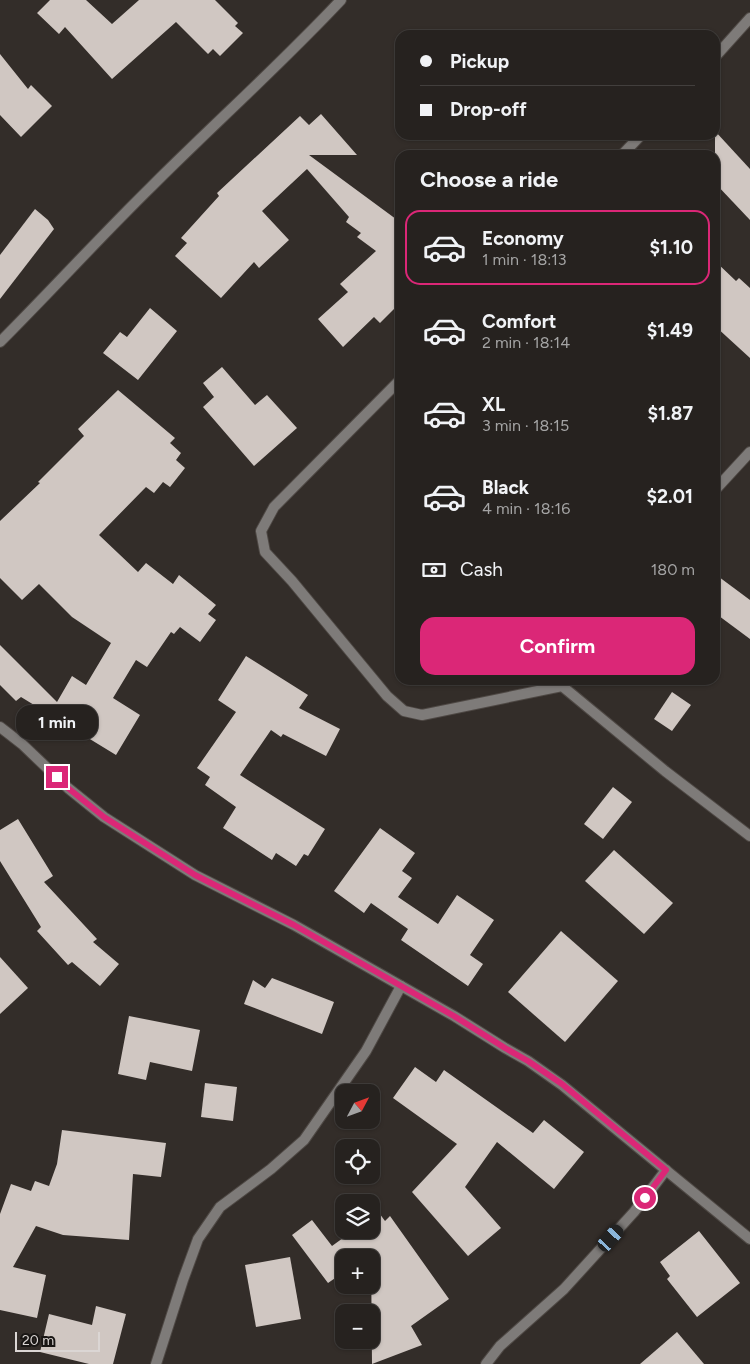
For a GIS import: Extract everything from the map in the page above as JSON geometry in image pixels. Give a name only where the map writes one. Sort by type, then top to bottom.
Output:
[{"type":"street","points":[[0,342],[150,187],[270,73],[341,0]]},
{"type":"street","points":[[720,51],[750,18]]},
{"type":"street","points":[[627,150],[636,140]]},
{"type":"street","points":[[395,385],[274,508],[261,531],[265,552],[292,581],[387,696],[404,711],[422,715],[555,685]]},
{"type":"street","points":[[720,485],[750,452]]},
{"type":"street","points":[[566,685],[665,771],[750,836]]},
{"type":"street","points":[[0,727],[22,744],[68,788],[97,811],[195,875],[294,925],[528,1061],[562,1084],[750,1239]]},
{"type":"street","points":[[156,1364],[198,1239],[220,1207],[271,1169],[304,1140],[366,1051],[401,986]]},
{"type":"street","points":[[486,1364],[500,1346],[564,1289],[634,1212],[666,1170]]},
{"type":"building","points":[[50,0],[86,0],[112,24],[139,0],[215,0],[238,23],[235,26],[243,33],[220,56],[213,49],[208,54],[176,22],[112,79],[65,27],[59,34],[37,13]]},
{"type":"building","points":[[0,54],[28,89],[31,85],[52,106],[21,137],[0,115]]},
{"type":"building","points":[[321,114],[357,155],[309,155],[395,218],[395,308],[380,323],[374,317],[343,347],[318,319],[348,292],[340,284],[376,251],[357,237],[361,233],[346,222],[349,217],[307,169],[262,211],[289,240],[259,268],[254,262],[221,298],[175,256],[187,243],[181,238],[219,196],[217,193],[300,116],[309,125]]},
{"type":"building","points":[[720,136],[750,169],[750,220],[720,188],[720,150],[715,150],[715,140],[720,140]]},
{"type":"building","points":[[35,209],[48,220],[54,229],[0,299],[0,255]]},
{"type":"building","points":[[720,266],[736,281],[739,278],[750,288],[750,358],[720,331]]},
{"type":"building","points":[[150,308],[177,331],[138,380],[103,353],[120,332],[127,337]]},
{"type":"building","points":[[222,367],[255,405],[267,395],[297,428],[254,466],[203,407],[214,397],[203,383]]},
{"type":"building","points":[[118,390],[175,438],[170,443],[181,453],[176,460],[185,468],[170,487],[163,482],[154,493],[146,487],[99,535],[138,572],[146,563],[173,584],[179,575],[216,605],[208,614],[216,620],[200,642],[180,627],[174,634],[171,632],[147,667],[136,660],[113,698],[140,715],[116,755],[21,697],[16,701],[0,685],[0,645],[57,702],[72,676],[86,685],[111,643],[72,617],[39,584],[22,600],[0,578],[0,521],[40,483],[38,482],[84,436],[78,429]]},
{"type":"building","points":[[720,578],[750,600],[750,639],[720,617]]},
{"type":"building","points":[[246,656],[308,695],[299,708],[340,729],[326,756],[283,734],[281,737],[271,730],[240,775],[325,829],[308,856],[304,854],[296,866],[276,853],[272,860],[223,828],[236,807],[205,785],[210,777],[197,768],[236,712],[218,700]]},
{"type":"building","points":[[672,692],[691,705],[672,731],[654,719]]},
{"type":"building","points":[[613,787],[632,802],[603,839],[584,824]]},
{"type":"building","points":[[18,819],[53,876],[44,882],[97,939],[93,942],[119,964],[100,986],[72,962],[68,965],[37,931],[41,927],[0,861],[0,830]]},
{"type":"building","points":[[380,828],[415,853],[402,871],[412,878],[398,897],[438,924],[457,895],[494,920],[470,955],[483,964],[468,986],[401,940],[408,929],[371,903],[364,913],[334,891]]},
{"type":"building","points":[[614,850],[673,903],[644,934],[585,881]]},
{"type":"building","points":[[561,931],[618,981],[565,1042],[508,992]]},
{"type":"building","points":[[0,957],[28,988],[0,1014]]},
{"type":"building","points":[[272,978],[334,1002],[322,1034],[244,1004],[253,980],[265,988]]},
{"type":"building","points":[[129,1016],[200,1030],[192,1071],[150,1062],[146,1080],[118,1074]]},
{"type":"building","points":[[415,1067],[436,1082],[444,1070],[533,1133],[544,1120],[584,1152],[554,1189],[497,1142],[465,1187],[501,1228],[468,1256],[412,1192],[457,1144],[393,1098]]},
{"type":"building","points":[[205,1083],[237,1087],[233,1121],[201,1117]]},
{"type":"building","points":[[62,1130],[166,1143],[161,1177],[133,1174],[129,1240],[63,1235],[36,1226],[13,1267],[46,1275],[37,1318],[0,1310],[0,1214],[11,1184],[31,1191],[35,1181],[49,1186],[57,1164]]},
{"type":"building","points":[[380,1214],[385,1221],[390,1216],[449,1299],[411,1326],[422,1345],[372,1364],[372,1349],[380,1349],[380,1304],[371,1304],[371,1294],[380,1294],[380,1249],[335,1249],[335,1278],[328,1283],[292,1235],[312,1220],[332,1246],[342,1239],[380,1239]]},
{"type":"building","points":[[699,1231],[740,1283],[697,1317],[667,1279],[670,1276],[660,1262]]},
{"type":"building","points":[[290,1257],[301,1319],[256,1327],[245,1265]]},
{"type":"building","points":[[96,1306],[126,1314],[113,1364],[89,1364],[40,1352],[49,1314],[92,1325]]},
{"type":"building","points":[[677,1332],[704,1364],[640,1364]]},
{"type":"route","points":[[57,777],[104,817],[195,875],[294,925],[454,1016],[562,1084],[666,1170],[645,1198]]}]
